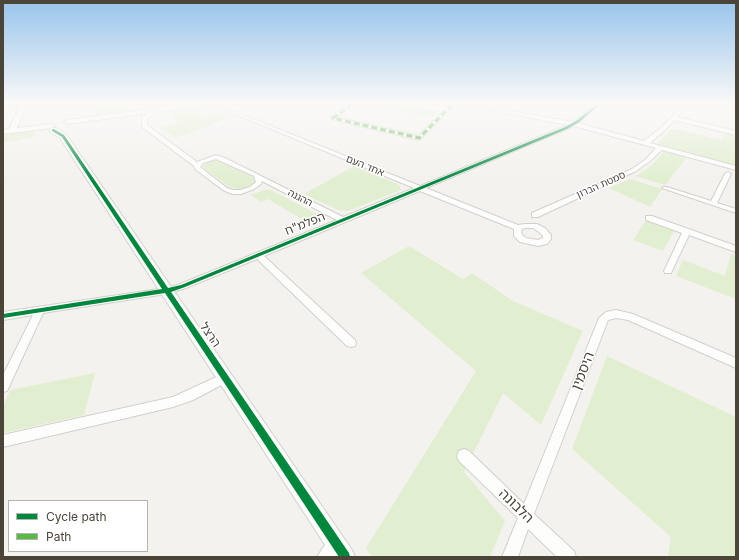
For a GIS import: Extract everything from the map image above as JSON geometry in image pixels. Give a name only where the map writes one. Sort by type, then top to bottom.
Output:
[{"type":"street","points":[[3,132],[23,130]]},
{"type":"street","name":"הרצל","points":[[64,130],[166,291],[345,557]]},
{"type":"street","name":"ההגנה","points":[[149,130],[197,165],[199,172],[227,190],[238,192],[264,185],[277,187]]},
{"type":"street","name":"אחד העם","points":[[277,130],[518,228]]},
{"type":"street","points":[[385,130],[419,138],[427,130]]},
{"type":"street","name":"הפלמ\"ח","points":[[3,316],[166,291],[183,286],[559,130]]},
{"type":"street","points":[[597,130],[736,168]]},
{"type":"street","points":[[646,143],[662,130]]},
{"type":"street","name":"סמטת הברון","points":[[534,215],[634,170],[648,160],[661,147]]},
{"type":"street","name":"ההגנה","points":[[188,158],[200,160],[223,158],[343,220]]},
{"type":"street","points":[[197,165],[210,158]]},
{"type":"street","points":[[713,204],[728,174]]},
{"type":"street","points":[[252,188],[259,182],[256,175]]},
{"type":"street","points":[[665,188],[736,211]]},
{"type":"street","points":[[648,218],[736,249]]},
{"type":"street","points":[[668,271],[687,231]]},
{"type":"street","points":[[258,255],[352,343]]},
{"type":"street","points":[[3,387],[40,310]]},
{"type":"street","name":"היסמין","points":[[510,557],[603,320],[607,316],[616,314],[630,317],[736,363]]},
{"type":"street","points":[[3,441],[173,402],[189,396],[225,378]]},
{"type":"street","name":"הלבונה","points":[[464,456],[568,557]]},
{"type":"street","points":[[325,557],[334,542]]},
{"type":"green space","points":[[21,130],[35,130],[34,137],[3,143],[3,133]]},
{"type":"green space","points":[[163,130],[196,130],[175,138]]},
{"type":"green space","points":[[670,130],[681,130],[721,140],[726,133],[736,136],[736,166],[657,144]]},
{"type":"green space","points":[[664,151],[687,157],[665,185],[636,176],[651,166]]},
{"type":"green space","points":[[213,160],[221,160],[252,177],[254,179],[254,183],[245,188],[237,189],[230,187],[202,167],[206,163]]},
{"type":"green space","points":[[354,166],[399,185],[401,190],[348,211],[338,210],[304,194]]},
{"type":"green space","points":[[630,179],[662,189],[650,207],[609,188]]},
{"type":"green space","points":[[265,190],[271,190],[324,218],[324,220],[314,226],[268,199],[261,202],[250,195]]},
{"type":"green space","points":[[646,220],[675,229],[663,251],[633,240]]},
{"type":"green space","points":[[409,246],[463,279],[472,273],[513,301],[583,331],[541,425],[503,393],[464,472],[505,521],[490,557],[372,557],[366,548],[476,371],[361,273]]},
{"type":"green space","points":[[731,254],[736,256],[736,299],[676,276],[683,260],[725,276]]},
{"type":"green space","points":[[607,356],[736,417],[736,557],[668,557],[671,537],[572,449]]},
{"type":"green space","points":[[95,373],[84,415],[3,433],[3,407],[10,390]]},
{"type":"marked path","points":[[385,130],[419,138],[427,130]]},
{"type":"cycle path","points":[[53,130],[63,136],[345,557]]},
{"type":"cycle path","points":[[3,316],[166,291],[183,286],[561,130]]}]
